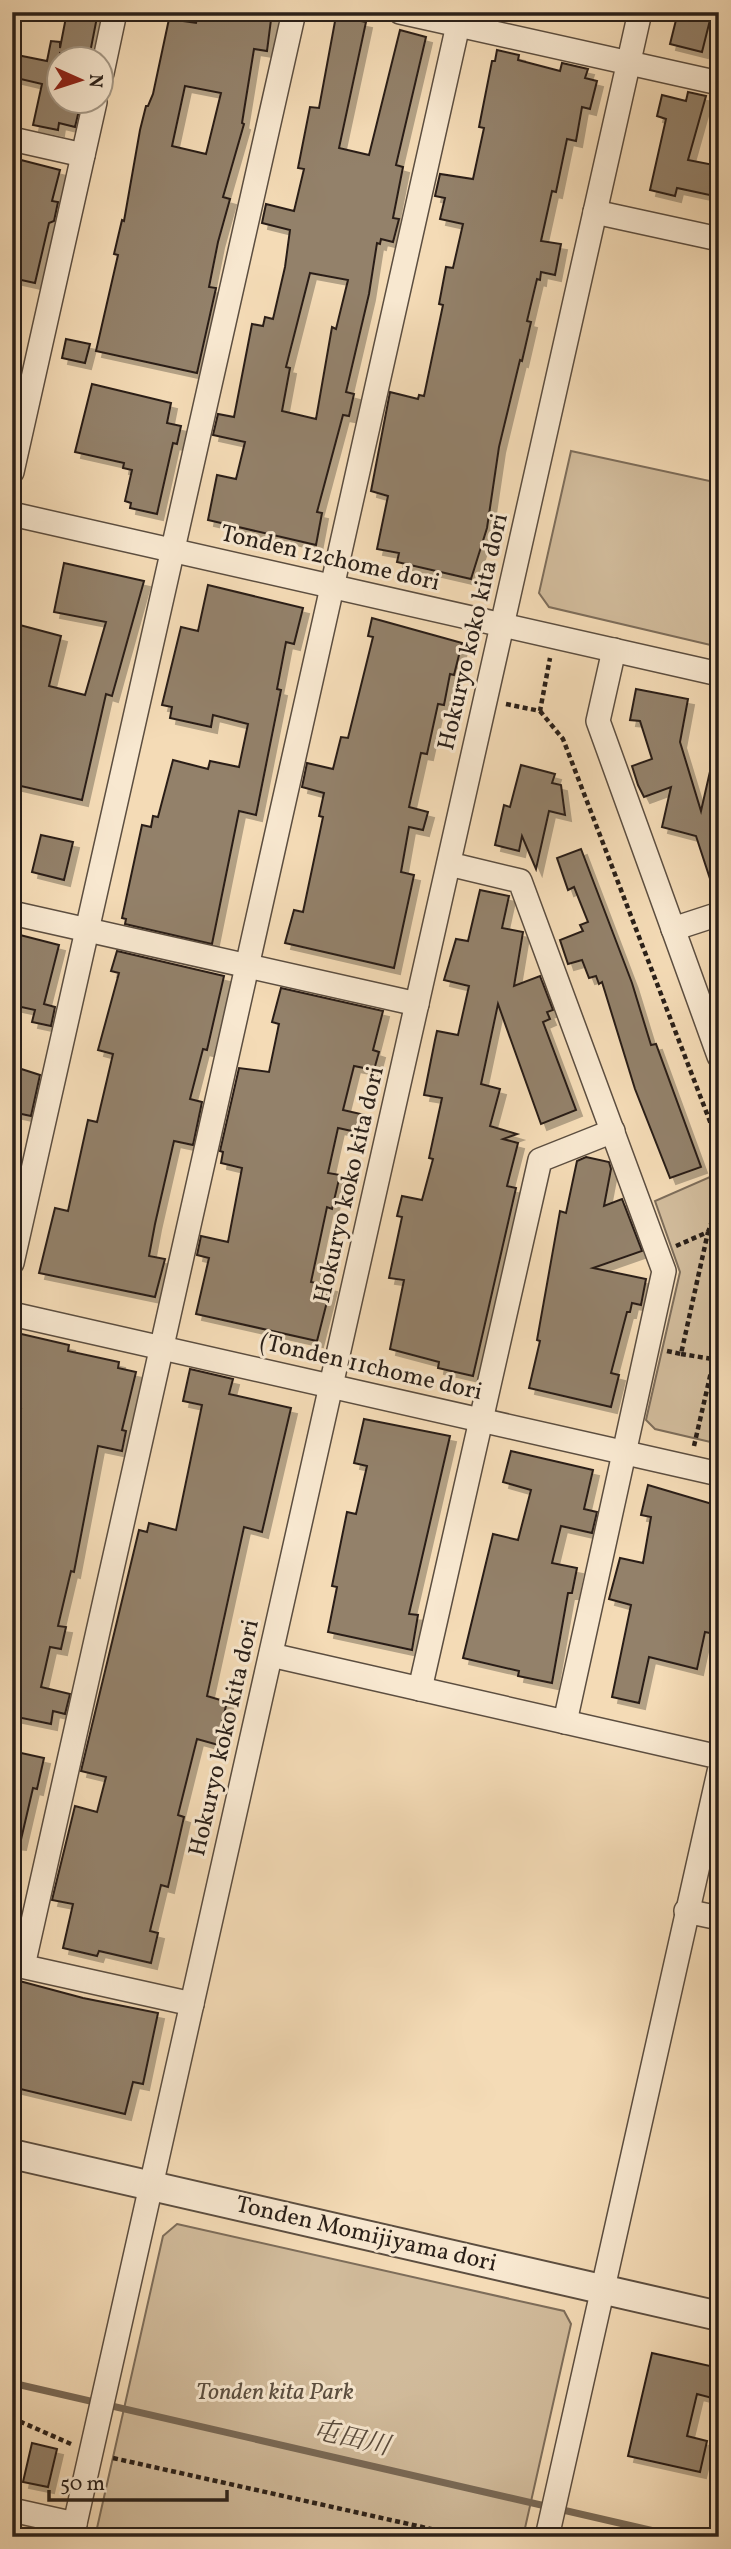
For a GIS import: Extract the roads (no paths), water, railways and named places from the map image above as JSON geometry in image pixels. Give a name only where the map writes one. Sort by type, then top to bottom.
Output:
[{"type":"street","points":[[108,46],[115,12]]},
{"type":"street","points":[[12,1264],[294,12]]},
{"type":"street","points":[[400,12],[719,83]]},
{"type":"street","name":"Hokuryo koko kita dori","points":[[73,2530],[640,12]]},
{"type":"street","points":[[192,2004],[18,1965],[162,1347],[458,25]]},
{"type":"street","points":[[12,472],[92,116]]},
{"type":"street","points":[[12,139],[83,155]]},
{"type":"street","points":[[596,212],[719,239]]},
{"type":"street","name":"Tonden 12chome dori","points":[[12,514],[719,674]]},
{"type":"street","points":[[614,650],[598,721],[719,1056]]},
{"type":"street","points":[[449,864],[520,881],[664,1270],[565,1722]]},
{"type":"street","points":[[12,913],[417,1004]]},
{"type":"street","points":[[673,929],[719,914]]},
{"type":"street","points":[[420,1689],[540,1160],[612,1130]]},
{"type":"street","name":"(Tonden 11chome dori","points":[[12,1314],[719,1474]]},
{"type":"street","points":[[271,1655],[719,1757]]},
{"type":"street","points":[[547,2537],[719,1772]]},
{"type":"street","points":[[686,1911],[719,1918]]},
{"type":"street","name":"Tonden Momijiyama dori","points":[[12,2154],[719,2316]]},
{"type":"street","points":[[12,2510],[73,2530]]},
{"type":"waterway","name":"屯田川","points":[[12,2383],[680,2537]]},
{"type":"park label","name":"Tonden kita Park","points":[[275,2393]]}]
